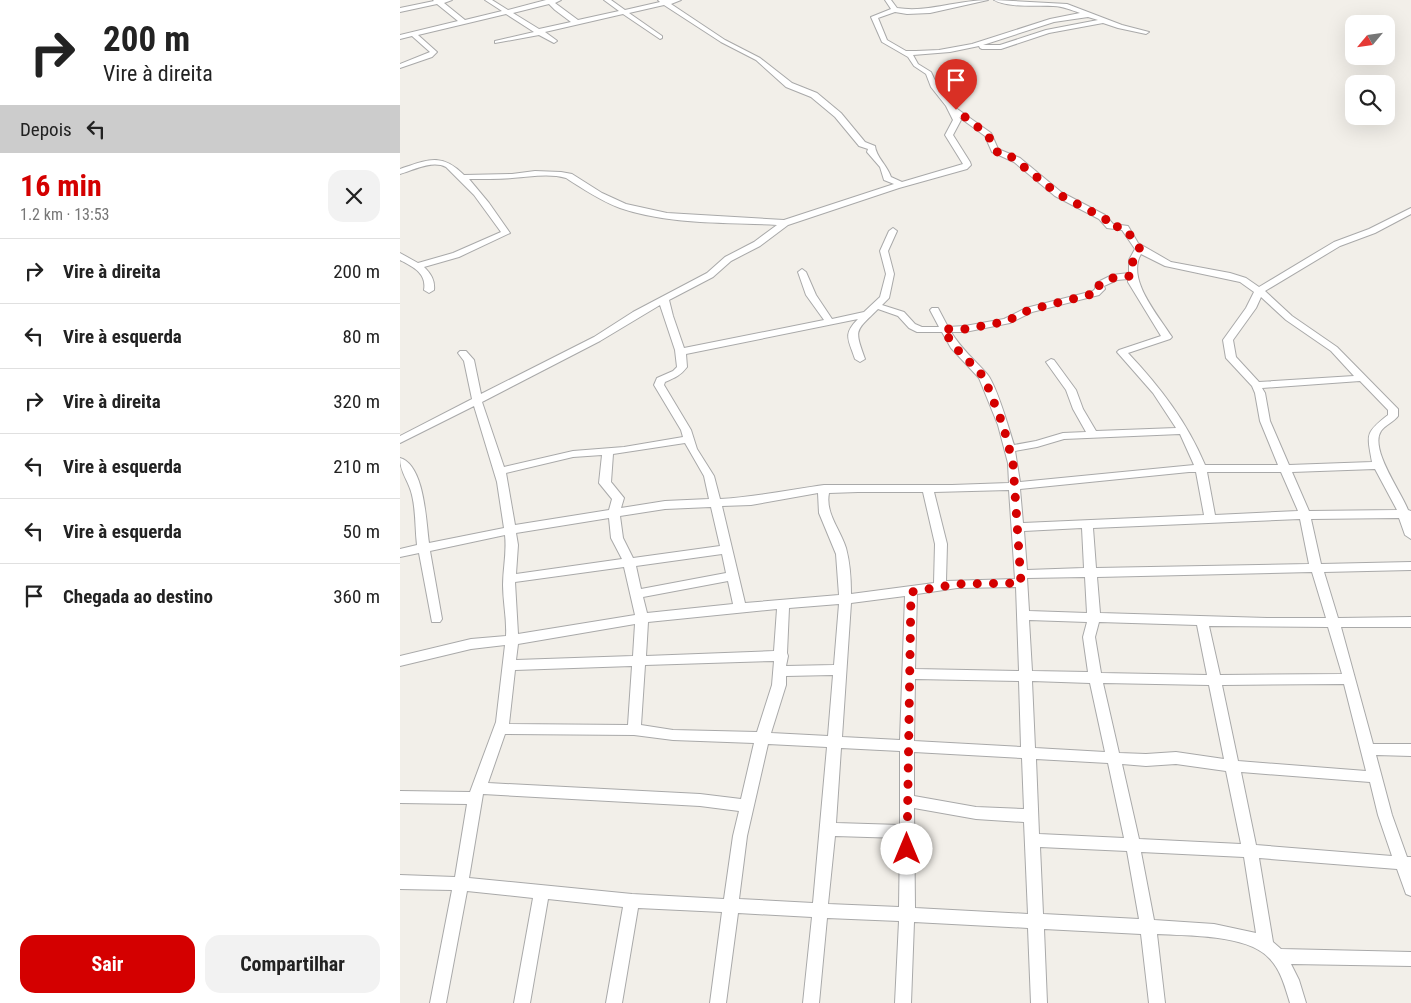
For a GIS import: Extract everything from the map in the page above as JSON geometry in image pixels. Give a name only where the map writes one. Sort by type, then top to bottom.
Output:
[{"type":"street","points":[[400,10],[449,0]]},
{"type":"street","points":[[488,0],[554,41]]},
{"type":"street","points":[[400,37],[558,0]]},
{"type":"street","points":[[607,0],[660,36]]},
{"type":"street","points":[[497,42],[663,1],[678,0]]},
{"type":"street","points":[[888,0],[895,10]]},
{"type":"street","points":[[400,440],[597,339],[710,274],[728,259],[765,239],[786,223],[901,184],[955,171],[967,164],[949,135],[957,120],[935,87],[929,73],[904,52],[884,40],[874,17],[895,10],[928,12],[985,0]]},
{"type":"street","points":[[997,0],[1033,5],[1054,4],[1105,22],[1146,32]]},
{"type":"street","points":[[437,1],[462,21]]},
{"type":"street","points":[[549,1],[576,22]]},
{"type":"street","points":[[663,1],[723,41],[758,59],[789,85],[814,95],[838,114],[862,144],[872,148],[871,152],[880,161],[888,178],[901,184]]},
{"type":"street","points":[[904,52],[931,54],[968,46],[1029,26],[1087,15]]},
{"type":"street","points":[[968,46],[1001,47],[1048,30],[1088,22],[1105,22]]},
{"type":"street","points":[[400,66],[430,56],[434,52],[413,34]]},
{"type":"street","points":[[950,107],[988,135],[995,150],[1001,155],[1009,155],[1017,160],[1058,194],[1102,217],[1108,221],[1108,225],[1125,228],[1140,249],[1168,264],[1235,277],[1259,290],[1289,318],[1324,340],[1393,409],[1393,416],[1376,430],[1373,439],[1378,465],[1407,514],[1411,535]]},
{"type":"street","points":[[400,172],[441,162],[447,164],[462,177],[506,233],[456,255],[416,266]]},
{"type":"street","points":[[462,177],[512,176],[535,173],[561,174],[569,176],[599,196],[623,206],[667,216],[786,223]]},
{"type":"street","points":[[1411,211],[1372,231],[1337,244],[1259,290],[1251,308],[1228,340],[1231,358],[1256,385],[1260,393],[1265,421],[1305,515],[1316,567],[1350,679],[1385,815],[1406,864],[1411,890]]},
{"type":"street","points":[[860,359],[852,336],[852,329],[884,298],[890,281],[884,251],[893,230]]},
{"type":"street","points":[[1140,249],[1133,260],[1131,276],[1152,315],[1167,337],[1122,352],[1145,376],[1184,431],[1200,468],[1210,520]]},
{"type":"street","points":[[400,256],[416,266],[429,278],[431,284],[429,290]]},
{"type":"street","points":[[802,272],[811,295],[830,322]]},
{"type":"street","points":[[877,306],[900,314],[916,329],[977,328],[1007,321],[1029,310],[1096,293],[1100,289],[1099,285],[1115,277],[1131,276]]},
{"type":"street","points":[[664,299],[665,313],[680,352],[682,367],[677,373],[661,380],[659,385],[690,439],[692,449],[710,476],[740,607]]},
{"type":"street","points":[[935,310],[943,329],[954,346],[984,377],[1003,425],[1015,486],[1029,753],[1031,840],[1037,921],[1039,1003]]},
{"type":"street","points":[[680,352],[864,316]]},
{"type":"street","points":[[438,1003],[462,884],[477,793],[500,729],[506,704],[513,626],[509,601],[511,530],[500,471],[477,401],[469,360],[463,353]]},
{"type":"street","points":[[1051,362],[1071,390],[1078,409],[1093,435]]},
{"type":"street","points":[[1256,385],[1363,378]]},
{"type":"street","points":[[1009,449],[1031,446],[1063,436],[1184,431]]},
{"type":"street","points":[[500,471],[573,454],[690,439]]},
{"type":"street","points":[[608,451],[605,483],[618,498],[614,515],[617,538],[629,561],[642,618],[634,730]]},
{"type":"street","points":[[400,462],[407,470],[418,493],[424,549],[436,620]]},
{"type":"street","points":[[400,553],[511,530],[614,515],[665,505],[751,502],[789,492],[824,489],[928,489],[1015,486],[1200,468],[1287,469],[1378,465]]},
{"type":"street","points":[[812,1003],[836,742],[839,670],[845,599],[845,575],[841,551],[838,539],[824,513],[822,496],[824,489]]},
{"type":"street","points":[[928,489],[941,544],[940,586]]},
{"type":"street","points":[[1018,527],[1305,515],[1407,514]]},
{"type":"street","points":[[1087,523],[1094,618],[1089,637],[1090,653],[1097,677],[1133,846],[1148,927],[1157,1003]]},
{"type":"street","points":[[509,579],[727,549]]},
{"type":"street","points":[[400,661],[471,644],[511,640],[642,618],[740,607],[911,592],[940,586],[1092,573],[1411,566]]},
{"type":"street","points":[[637,594],[733,576]]},
{"type":"street","points":[[903,1003],[907,914],[907,745],[911,592]]},
{"type":"street","points":[[718,1003],[740,836],[762,739],[775,701],[780,671],[783,604]]},
{"type":"street","points":[[1022,615],[1202,621],[1411,622]]},
{"type":"street","points":[[1202,621],[1250,851],[1266,944]]},
{"type":"street","points":[[510,665],[640,659],[782,656]]},
{"type":"street","points":[[780,671],[839,670]]},
{"type":"street","points":[[910,674],[1213,680],[1350,679]]},
{"type":"street","points":[[500,729],[634,730],[673,736],[907,745],[1146,760],[1176,758],[1231,766],[1375,776]]},
{"type":"street","points":[[1368,749],[1411,750]]},
{"type":"street","points":[[400,796],[477,793],[700,800],[747,806]]},
{"type":"street","points":[[907,801],[976,813],[1031,816]]},
{"type":"street","points":[[828,829],[907,832]]},
{"type":"street","points":[[1031,840],[1250,851],[1406,864]]},
{"type":"street","points":[[400,882],[462,884],[632,901],[1148,927],[1232,934],[1266,944],[1280,956],[1292,976],[1298,1003]]},
{"type":"street","points":[[522,1003],[542,892]]},
{"type":"street","points":[[614,1003],[632,901]]},
{"type":"street","points":[[1280,956],[1411,959]]},
{"type":"route","points":[[907,849],[907,745],[911,592],[957,584],[1021,583],[1013,463],[1003,425],[984,377],[954,346],[943,329],[977,328],[1007,321],[1029,310],[1096,293],[1100,289],[1099,285],[1110,278],[1131,276],[1133,260],[1140,249],[1135,245],[1125,228],[1108,225],[1108,221],[1102,217],[1058,194],[1017,160],[1009,155],[1001,155],[995,150],[988,135],[956,110]]}]
